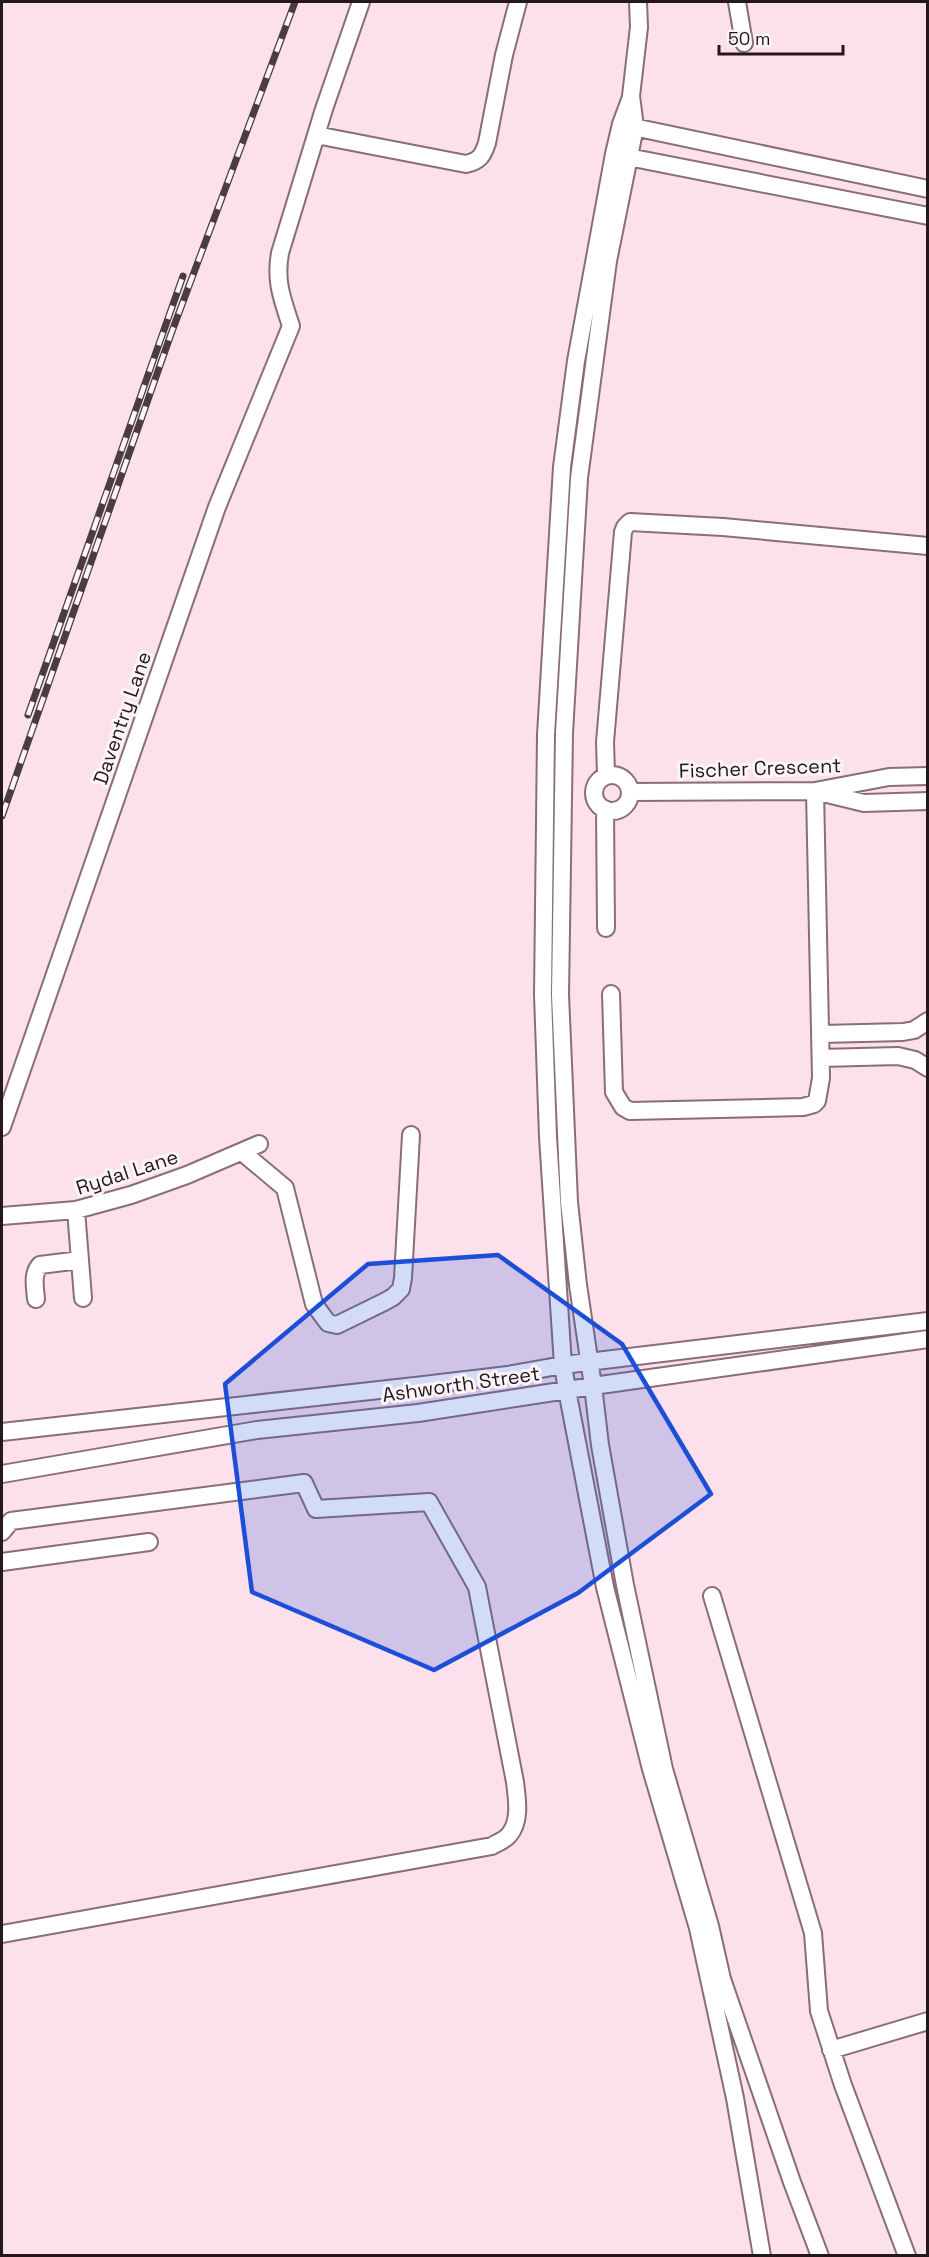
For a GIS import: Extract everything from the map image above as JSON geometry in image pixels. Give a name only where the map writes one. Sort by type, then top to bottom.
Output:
[{"type":"street","points":[[361,2],[316,135],[466,164],[475,162],[482,156],[487,143],[513,2]]},
{"type":"street","points":[[638,2],[639,27],[628,126],[576,361],[562,467],[546,735],[543,995],[548,1137],[563,1365],[605,1587],[651,1769],[792,2182],[820,2256]]},
{"type":"street","points":[[737,2],[744,43]]},
{"type":"street","points":[[628,126],[927,189]]},
{"type":"street","name":"Daventry Lane","points":[[2,1127],[217,507],[291,326],[278,288],[277,272],[280,253],[316,135]]},
{"type":"street","points":[[622,156],[927,216]]},
{"type":"street","points":[[622,156],[579,478],[564,733],[561,1019],[569,1202],[600,1445],[625,1585],[664,1769],[704,1927],[762,2256]]},
{"type":"street","points":[[606,776],[605,742],[623,532],[630,522],[723,527],[927,546]]},
{"type":"street","points":[[605,809],[619,809],[625,806],[630,792],[629,786],[620,776],[606,776],[600,779],[594,792],[595,799],[605,809],[606,928]]},
{"type":"street","name":"Fischer Crescent","points":[[630,792],[815,791],[890,777],[927,776]]},
{"type":"street","points":[[611,994],[614,1092],[623,1107],[630,1111],[814,1104],[819,1096],[822,1034],[815,791],[864,803],[927,801]]},
{"type":"street","points":[[822,1034],[903,1032],[914,1030],[927,1021]]},
{"type":"street","points":[[821,1058],[906,1057],[927,1068]]},
{"type":"street","points":[[242,1152],[285,1188],[314,1304],[328,1323],[337,1325],[384,1302],[401,1288],[411,1135]]},
{"type":"street","name":"Rydal Lane","points":[[2,1216],[76,1210],[131,1195],[259,1144]]},
{"type":"street","points":[[76,1210],[83,1298]]},
{"type":"street","points":[[36,1299],[35,1276],[40,1265],[80,1260]]},
{"type":"street","name":"Ashworth Street","points":[[2,1431],[508,1375],[563,1365],[927,1321]]},
{"type":"street","name":"Ashworth Street","points":[[2,1474],[257,1430],[418,1413],[927,1339]]},
{"type":"street","points":[[2,1532],[11,1521],[304,1483],[316,1509],[429,1502],[477,1587],[518,1807],[516,1820],[509,1836],[492,1846],[2,1934]]},
{"type":"street","points":[[2,1562],[149,1542]]},
{"type":"street","points":[[712,1596],[813,1933],[819,2011],[831,2050],[907,2256]]},
{"type":"street","points":[[831,2050],[927,2021]]},
{"type":"highlighted area","points":[[498,1255],[622,1344],[711,1494],[578,1593],[434,1670],[252,1592],[225,1384],[368,1264]]},
{"type":"railway","points":[[2,816],[171,334],[295,2]]},
{"type":"railway","points":[[28,715],[183,276]]}]
